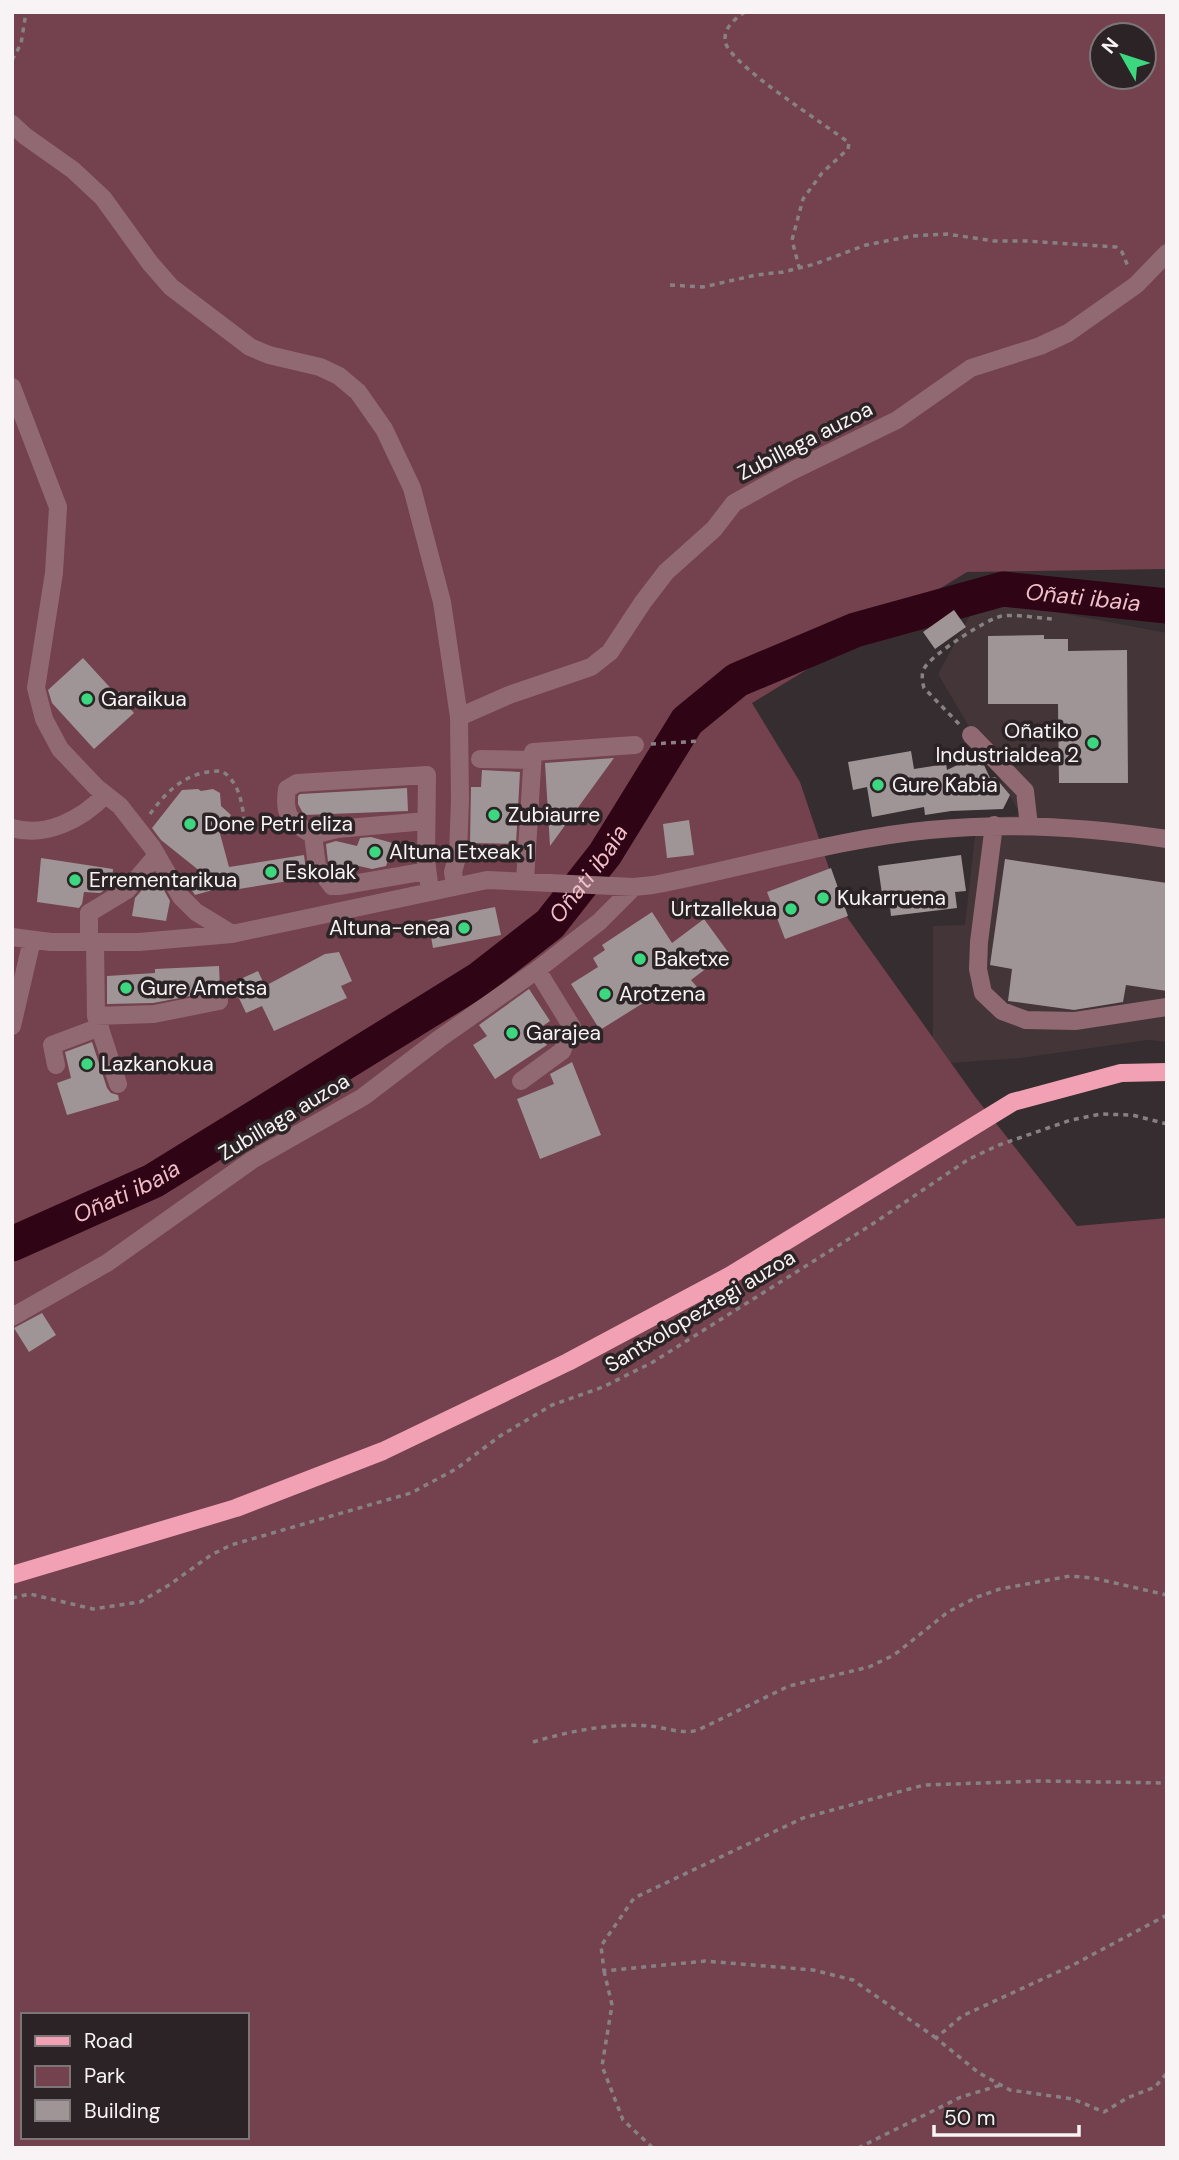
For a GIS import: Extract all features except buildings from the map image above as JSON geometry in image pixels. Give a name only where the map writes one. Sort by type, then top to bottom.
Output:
[{"type":"main road","points":[[12,1575],[236,1508],[383,1451],[568,1362],[731,1275],[1013,1102],[1121,1073],[1167,1072]]},
{"type":"street","points":[[12,124],[84,179],[103,198],[164,279],[240,341],[258,351],[330,371],[358,393],[384,429],[412,488],[440,593],[459,718],[460,800],[454,886]]},
{"type":"street","name":"Zubillaga auzoa","points":[[459,718],[509,695],[591,667],[600,661],[622,636],[658,582],[675,562],[714,530],[734,503],[790,472],[897,420],[971,368],[1054,341],[1136,285],[1167,253]]},
{"type":"street","points":[[12,387],[58,507],[57,555],[38,667],[37,697],[48,729],[60,748],[120,806],[157,855],[181,897],[196,912],[232,934]]},
{"type":"street","points":[[971,735],[1025,791],[1029,826]]},
{"type":"street","points":[[528,881],[533,752],[635,745]]},
{"type":"street","points":[[480,759],[532,760]]},
{"type":"street","points":[[426,821],[337,829],[313,835],[295,824],[285,806],[287,789],[297,783],[427,775],[427,871],[430,891]]},
{"type":"street","points":[[12,828],[38,832],[52,828],[76,817],[96,804],[105,794]]},
{"type":"street","points":[[994,825],[979,942],[978,969],[983,993],[1002,1011],[1026,1020],[1075,1021],[1167,1007]]},
{"type":"street","points":[[12,937],[32,940],[92,937],[174,940],[232,934],[488,880],[634,887],[704,876],[879,837],[928,830],[994,825],[1029,826],[1126,833],[1167,839]]},
{"type":"street","points":[[313,835],[317,866],[332,886],[340,887],[427,871]]},
{"type":"street","points":[[118,1084],[98,1021],[89,913],[127,890],[157,855]]},
{"type":"street","name":"Zubillaga auzoa","points":[[12,1317],[107,1264],[252,1160],[363,1097],[599,922],[634,887]]},
{"type":"street","points":[[12,1026],[32,940]]},
{"type":"street","points":[[521,1081],[562,1051],[572,1027],[537,970]]},
{"type":"street","points":[[56,1065],[52,1045],[98,1021],[154,1014],[219,1001]]},
{"type":"path","points":[[12,60],[21,44],[26,12]]},
{"type":"path","points":[[745,12],[727,28],[727,50],[769,86],[849,143],[848,149],[822,173],[803,199],[792,240],[799,267]]},
{"type":"path","points":[[670,285],[703,287],[815,264],[866,245],[947,234],[994,241],[1116,247],[1122,252],[1136,285]]},
{"type":"path","points":[[971,735],[924,688],[922,680],[925,667],[937,655],[978,627],[1001,616],[1052,619]]},
{"type":"path","points":[[635,745],[701,741]]},
{"type":"path","points":[[138,830],[180,782],[188,776],[210,770],[222,771],[235,785],[240,794],[245,826]]},
{"type":"path","name":"Santxolopeztegi auzoa","points":[[12,1598],[30,1594],[93,1609],[140,1602],[211,1555],[231,1545],[411,1493],[456,1469],[500,1436],[552,1405],[603,1387],[653,1362],[871,1225],[969,1159],[1071,1119],[1101,1114],[1132,1115],[1167,1124]]},
{"type":"path","points":[[533,1742],[564,1733],[613,1726],[648,1726],[691,1732],[698,1730],[789,1686],[869,1667],[894,1655],[948,1612],[976,1597],[1025,1583],[1070,1576],[1093,1578],[1167,1595]]},
{"type":"path","points":[[653,2148],[624,2120],[602,2066],[612,2005],[601,1946],[634,1898],[803,1818],[924,1785],[1039,1781],[1167,1783]]},
{"type":"path","points":[[936,2038],[962,2016],[1073,1965],[1167,1915]]},
{"type":"path","points":[[604,1971],[705,1961],[813,1970],[853,1980],[936,2038],[979,2073],[1010,2090],[1073,2099],[1104,2112],[1127,2098],[1155,2087],[1167,2073]]},
{"type":"path","points":[[858,2148],[961,2096],[1001,2085]]},
{"type":"shaded area","points":[[1014,604],[1167,633],[1167,1042],[1148,1040],[1021,1058],[933,1064],[933,926],[965,925],[977,819],[1021,815],[938,674],[973,610]]},
{"type":"green space","points":[[12,12],[1167,12],[1167,569],[967,572],[752,703],[800,782],[844,913],[976,1098],[1077,1226],[1167,1218],[1167,2148],[12,2148]]},
{"type":"waterway","name":"Oñati ibaia","points":[[12,1244],[153,1181],[478,980],[550,924],[605,854],[687,721],[737,680],[855,630],[1003,589],[1167,606]]},
{"type":"place","name":"Garaikua","points":[[87,699]]},
{"type":"place","name":"Oñatiko Industrialdea 2","points":[[1093,743]]},
{"type":"place","name":"Gure Kabia","points":[[878,785]]},
{"type":"place","name":"Zubiaurre","points":[[494,815]]},
{"type":"place","name":"Done Petri eliza","points":[[190,824]]},
{"type":"place","name":"Altuna Etxeak 1","points":[[375,852]]},
{"type":"place","name":"Eskolak","points":[[271,872]]},
{"type":"place","name":"Errementarikua","points":[[75,880]]},
{"type":"place","name":"Kukarruena","points":[[823,898]]},
{"type":"place","name":"Urtzallekua","points":[[791,909]]},
{"type":"place","name":"Altuna-enea","points":[[464,928]]},
{"type":"place","name":"Baketxe","points":[[640,959]]},
{"type":"place","name":"Gure Ametsa","points":[[126,988]]},
{"type":"place","name":"Arotzena","points":[[605,994]]},
{"type":"place","name":"Garajea","points":[[512,1033]]},
{"type":"place","name":"Lazkanokua","points":[[87,1064]]}]
